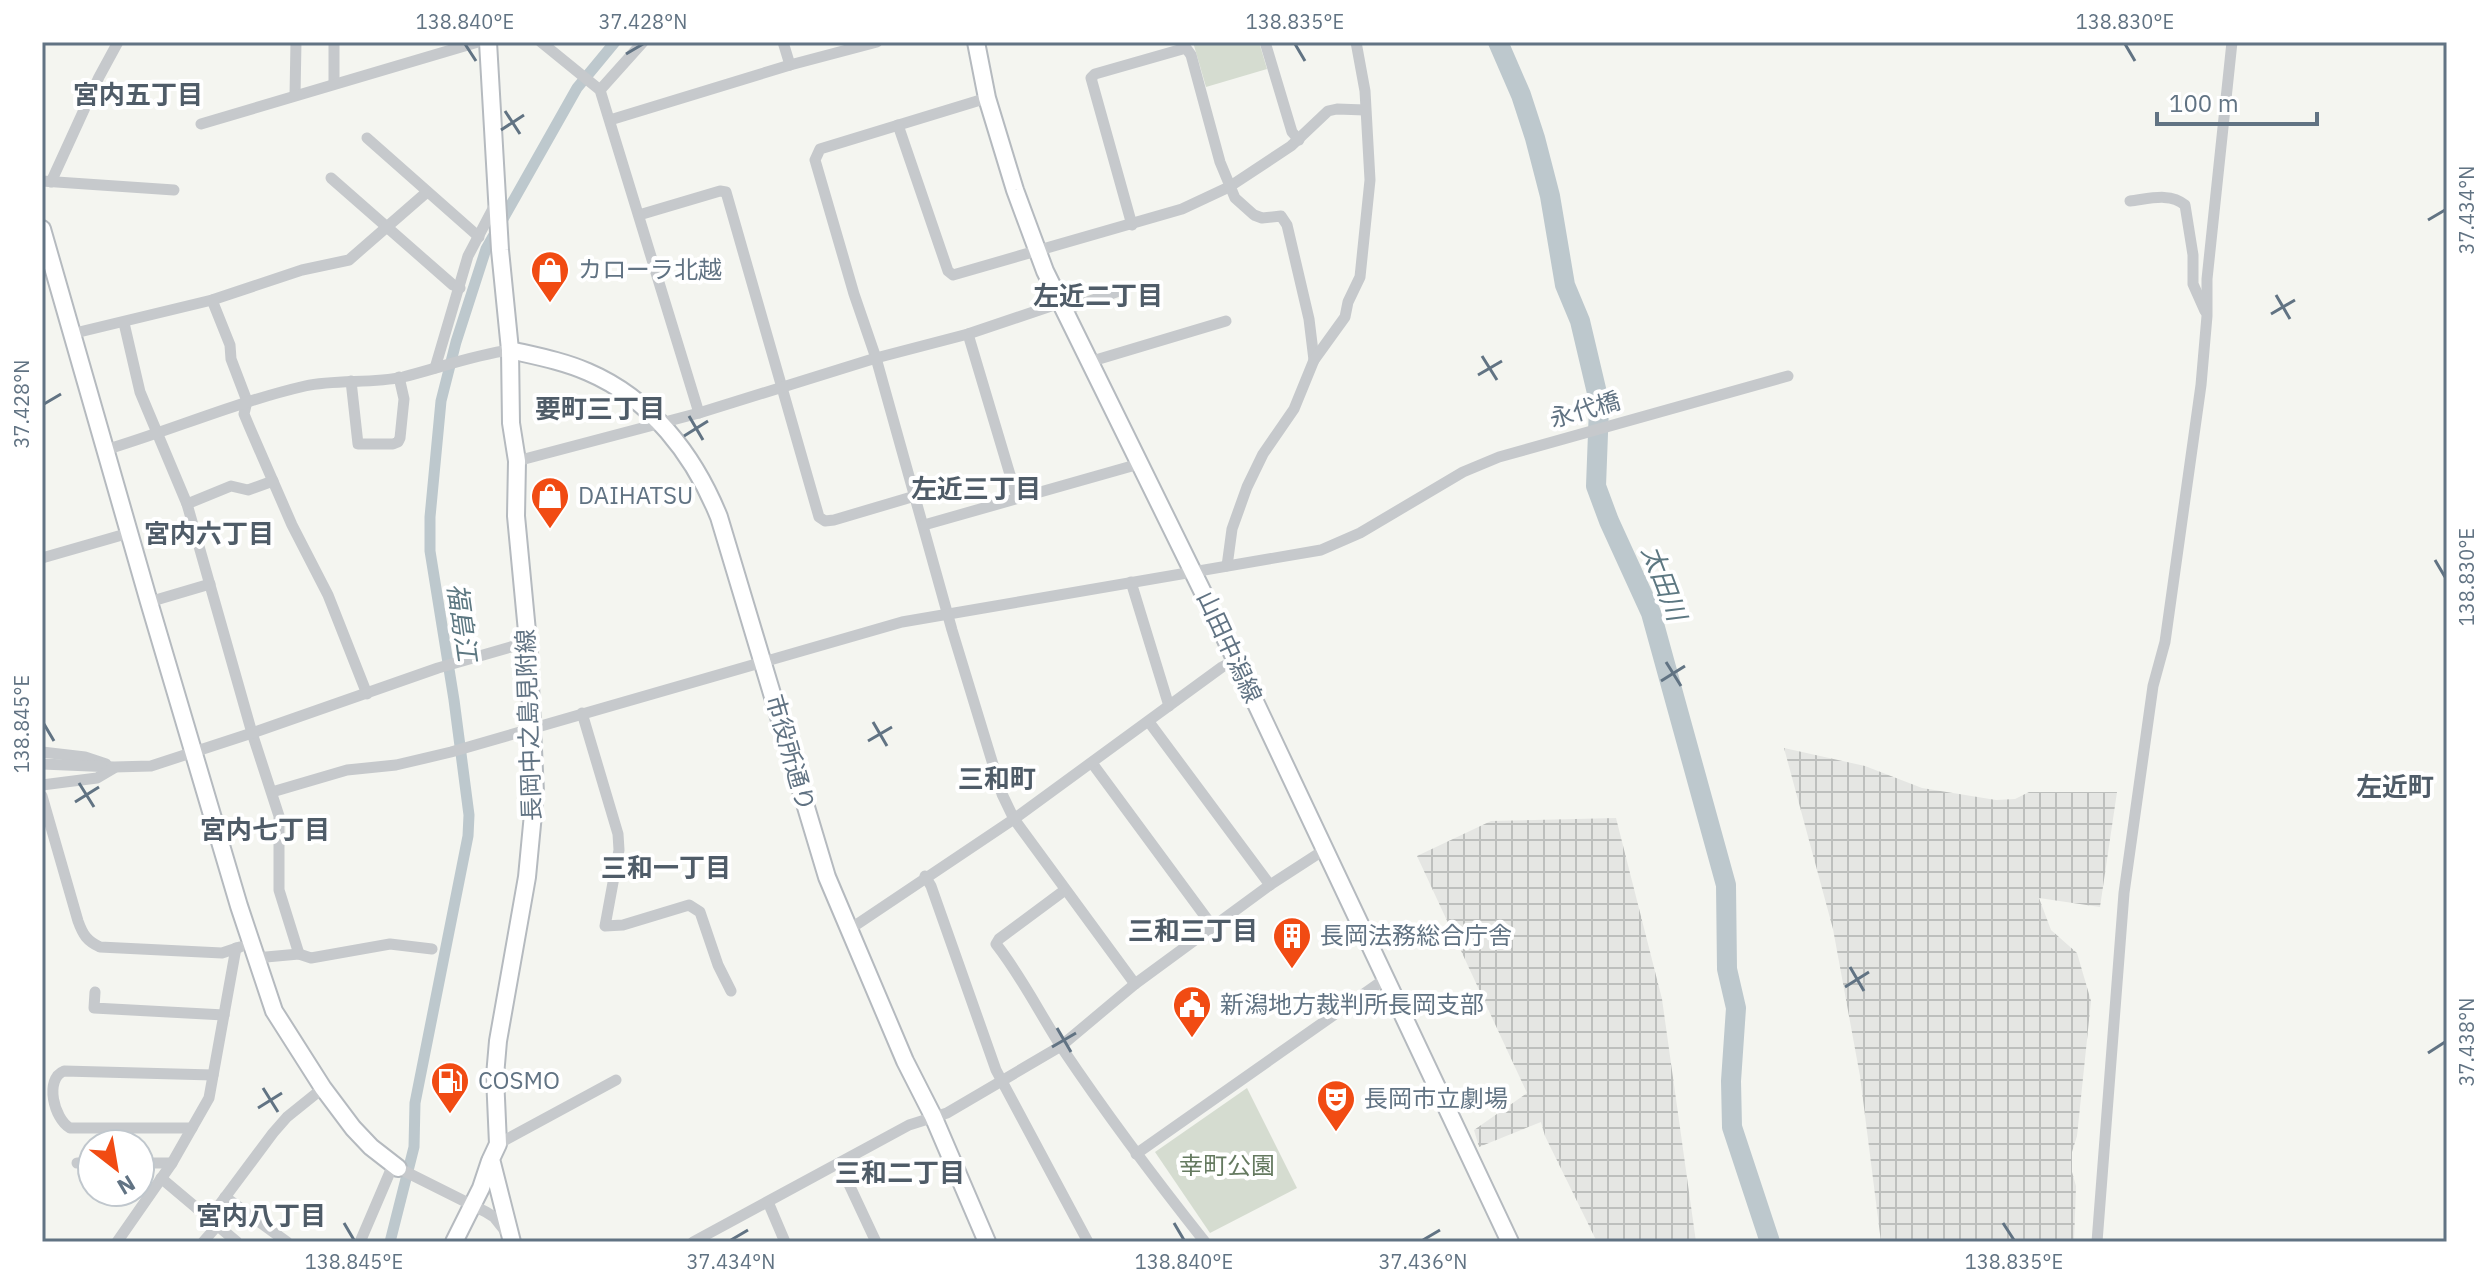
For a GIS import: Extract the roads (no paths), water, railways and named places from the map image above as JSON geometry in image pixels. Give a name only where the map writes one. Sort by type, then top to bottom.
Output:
[{"type":"main road","points":[[488,42],[498,206]]},
{"type":"main road","name":"山田中潟線","points":[[976,42],[987,98],[1037,252],[1193,571],[1510,1242]]},
{"type":"main road","name":"長岡中之島見附線","points":[[498,206],[510,350],[511,423],[517,461],[516,516],[534,729],[532,835],[495,1076],[494,1152],[511,1242]]},
{"type":"main road","points":[[42,229],[195,752],[247,950],[274,1011],[323,1088],[363,1139],[395,1167]]},
{"type":"main road","name":"市役所通り","points":[[510,350],[591,373],[624,392],[660,422],[692,461],[710,493],[827,877],[905,1061],[933,1116],[987,1242]]},
{"type":"main road","points":[[454,1242],[481,1188],[494,1152]]},
{"type":"street","points":[[118,42],[46,182],[174,190]]},
{"type":"street","points":[[295,95],[296,42]]},
{"type":"street","points":[[334,42],[334,83]]},
{"type":"street","points":[[201,124],[478,42]]},
{"type":"street","points":[[541,42],[596,88],[610,120],[699,413]]},
{"type":"street","points":[[596,88],[643,42]]},
{"type":"street","points":[[783,42],[790,65]]},
{"type":"street","points":[[610,120],[876,42]]},
{"type":"street","points":[[1265,42],[1292,132],[1299,140]]},
{"type":"street","points":[[1227,566],[1232,529],[1247,487],[1263,454],[1294,409],[1314,360],[1345,317],[1348,302],[1360,277],[1370,180],[1361,62],[1356,42]]},
{"type":"street","points":[[2097,1242],[2124,893],[2153,686],[2165,642],[2201,385],[2207,279],[2232,42]]},
{"type":"street","points":[[1132,225],[1091,78],[1095,74],[1186,48],[1191,55],[1229,187],[1235,198],[1254,215],[1262,218],[1281,216],[1287,225],[1309,319],[1314,360]]},
{"type":"street","points":[[987,98],[820,149],[815,160],[876,358],[1002,794],[1014,819],[1135,984]]},
{"type":"street","points":[[898,125],[948,271],[953,275],[1182,209],[1229,187],[1299,140],[1328,111],[1365,110]]},
{"type":"street","points":[[367,138],[479,237]]},
{"type":"street","points":[[331,178],[460,288]]},
{"type":"street","points":[[639,215],[720,191],[726,192],[819,517],[825,521],[834,520],[915,496]]},
{"type":"street","points":[[71,334],[212,300],[302,270],[349,260],[427,192]]},
{"type":"street","points":[[2130,201],[2167,197],[2178,199],[2185,205],[2193,255],[2193,284],[2207,316]]},
{"type":"street","points":[[439,368],[444,333],[468,256],[498,206]]},
{"type":"street","points":[[517,461],[699,413],[876,358],[1122,290]]},
{"type":"street","points":[[212,300],[247,401],[244,414],[328,595],[367,694]]},
{"type":"street","points":[[1089,362],[1226,321]]},
{"type":"street","points":[[124,323],[140,392],[187,504],[252,733],[279,816],[279,890],[299,954]]},
{"type":"street","points":[[968,334],[1017,498]]},
{"type":"street","points":[[105,450],[160,434],[247,401],[308,385],[399,377],[486,353],[510,350]]},
{"type":"street","name":"永代橋","points":[[272,792],[347,770],[396,765],[451,752],[902,622],[1321,550],[1344,541],[1463,472],[1526,449],[1788,376]]},
{"type":"street","points":[[351,381],[358,444],[393,444],[400,438],[404,399],[399,377]]},
{"type":"street","points":[[924,525],[1139,464]]},
{"type":"street","points":[[187,504],[231,486],[248,490],[273,481]]},
{"type":"street","points":[[42,558],[129,533]]},
{"type":"street","points":[[1131,582],[1169,706]]},
{"type":"street","points":[[149,602],[210,584]]},
{"type":"street","points":[[42,764],[151,766],[438,668],[528,642]]},
{"type":"street","points":[[850,929],[1014,819],[1235,660]]},
{"type":"street","points":[[582,713],[618,834],[619,850],[605,926],[623,925],[689,905],[700,912],[718,965],[731,991]]},
{"type":"street","points":[[1149,722],[1270,885]]},
{"type":"street","points":[[42,752],[85,757],[114,767]]},
{"type":"street","points":[[1092,763],[1213,927]]},
{"type":"street","points":[[42,785],[97,778],[114,767]]},
{"type":"street","points":[[42,796],[84,937],[100,947],[214,953],[247,950],[299,954],[311,958],[390,944],[432,949]]},
{"type":"street","points":[[693,1242],[909,1125],[947,1113],[1061,1046],[1135,984],[1270,885],[1324,850]]},
{"type":"street","points":[[925,876],[1001,1081],[1088,1242]]},
{"type":"street","points":[[1065,890],[996,944],[1026,986],[1061,1046],[1136,1154],[1205,1242]]},
{"type":"street","points":[[117,1242],[172,1163],[209,1098],[224,1015],[247,950]]},
{"type":"street","points":[[1136,1154],[1385,979]]},
{"type":"street","points":[[95,992],[94,1008],[224,1015]]},
{"type":"street","points":[[192,1128],[70,1128],[64,1125],[60,1116],[53,1080],[64,1071],[213,1075]]},
{"type":"street","points":[[494,1152],[616,1080]]},
{"type":"street","points":[[203,1242],[217,1226],[220,1204],[287,1117],[323,1088]]},
{"type":"street","points":[[156,1163],[172,1163]]},
{"type":"street","points":[[839,1163],[876,1242]]},
{"type":"street","points":[[360,1242],[395,1167],[494,1217],[511,1242]]},
{"type":"street","points":[[161,1178],[237,1242]]},
{"type":"street","points":[[225,1197],[287,1242]]},
{"type":"street","points":[[768,1202],[785,1242]]},
{"type":"waterway","name":"福島江","points":[[390,1242],[414,1147],[415,1103],[468,836],[469,815],[454,700],[430,551],[430,517],[441,401],[486,249],[577,88],[615,42]]},
{"type":"waterway","name":"太田川","points":[[1498,42],[1521,95],[1535,138],[1550,196],[1565,285],[1580,321],[1597,393],[1596,486],[1651,613],[1726,885],[1727,969],[1736,1008],[1731,1081],[1732,1127],[1770,1242]]},
{"type":"place","name":"カローラ北越","points":[[550,304]]},
{"type":"place","name":"DAIHATSU","points":[[550,530]]},
{"type":"place","name":"長岡法務総合庁舎","points":[[1292,970]]},
{"type":"place","name":"新潟地方裁判所長岡支部","points":[[1192,1039]]},
{"type":"place","name":"COSMO","points":[[450,1115]]},
{"type":"place","name":"長岡市立劇場","points":[[1336,1133]]},
{"type":"district","name":"宮内五丁目","points":[[138,95]]},
{"type":"district","name":"左近二丁目","points":[[1098,296]]},
{"type":"district","name":"要町三丁目","points":[[600,409]]},
{"type":"district","name":"左近三丁目","points":[[976,489]]},
{"type":"district","name":"宮内六丁目","points":[[209,534]]},
{"type":"district","name":"三和町","points":[[997,779]]},
{"type":"district","name":"左近町","points":[[2395,787]]},
{"type":"district","name":"宮内七丁目","points":[[265,830]]},
{"type":"district","name":"三和一丁目","points":[[666,868]]},
{"type":"district","name":"三和三丁目","points":[[1193,931]]},
{"type":"district","name":"三和二丁目","points":[[900,1173]]},
{"type":"district","name":"宮内八丁目","points":[[261,1216]]},
{"type":"park label","name":"幸町公園","points":[[1227,1166]]}]
